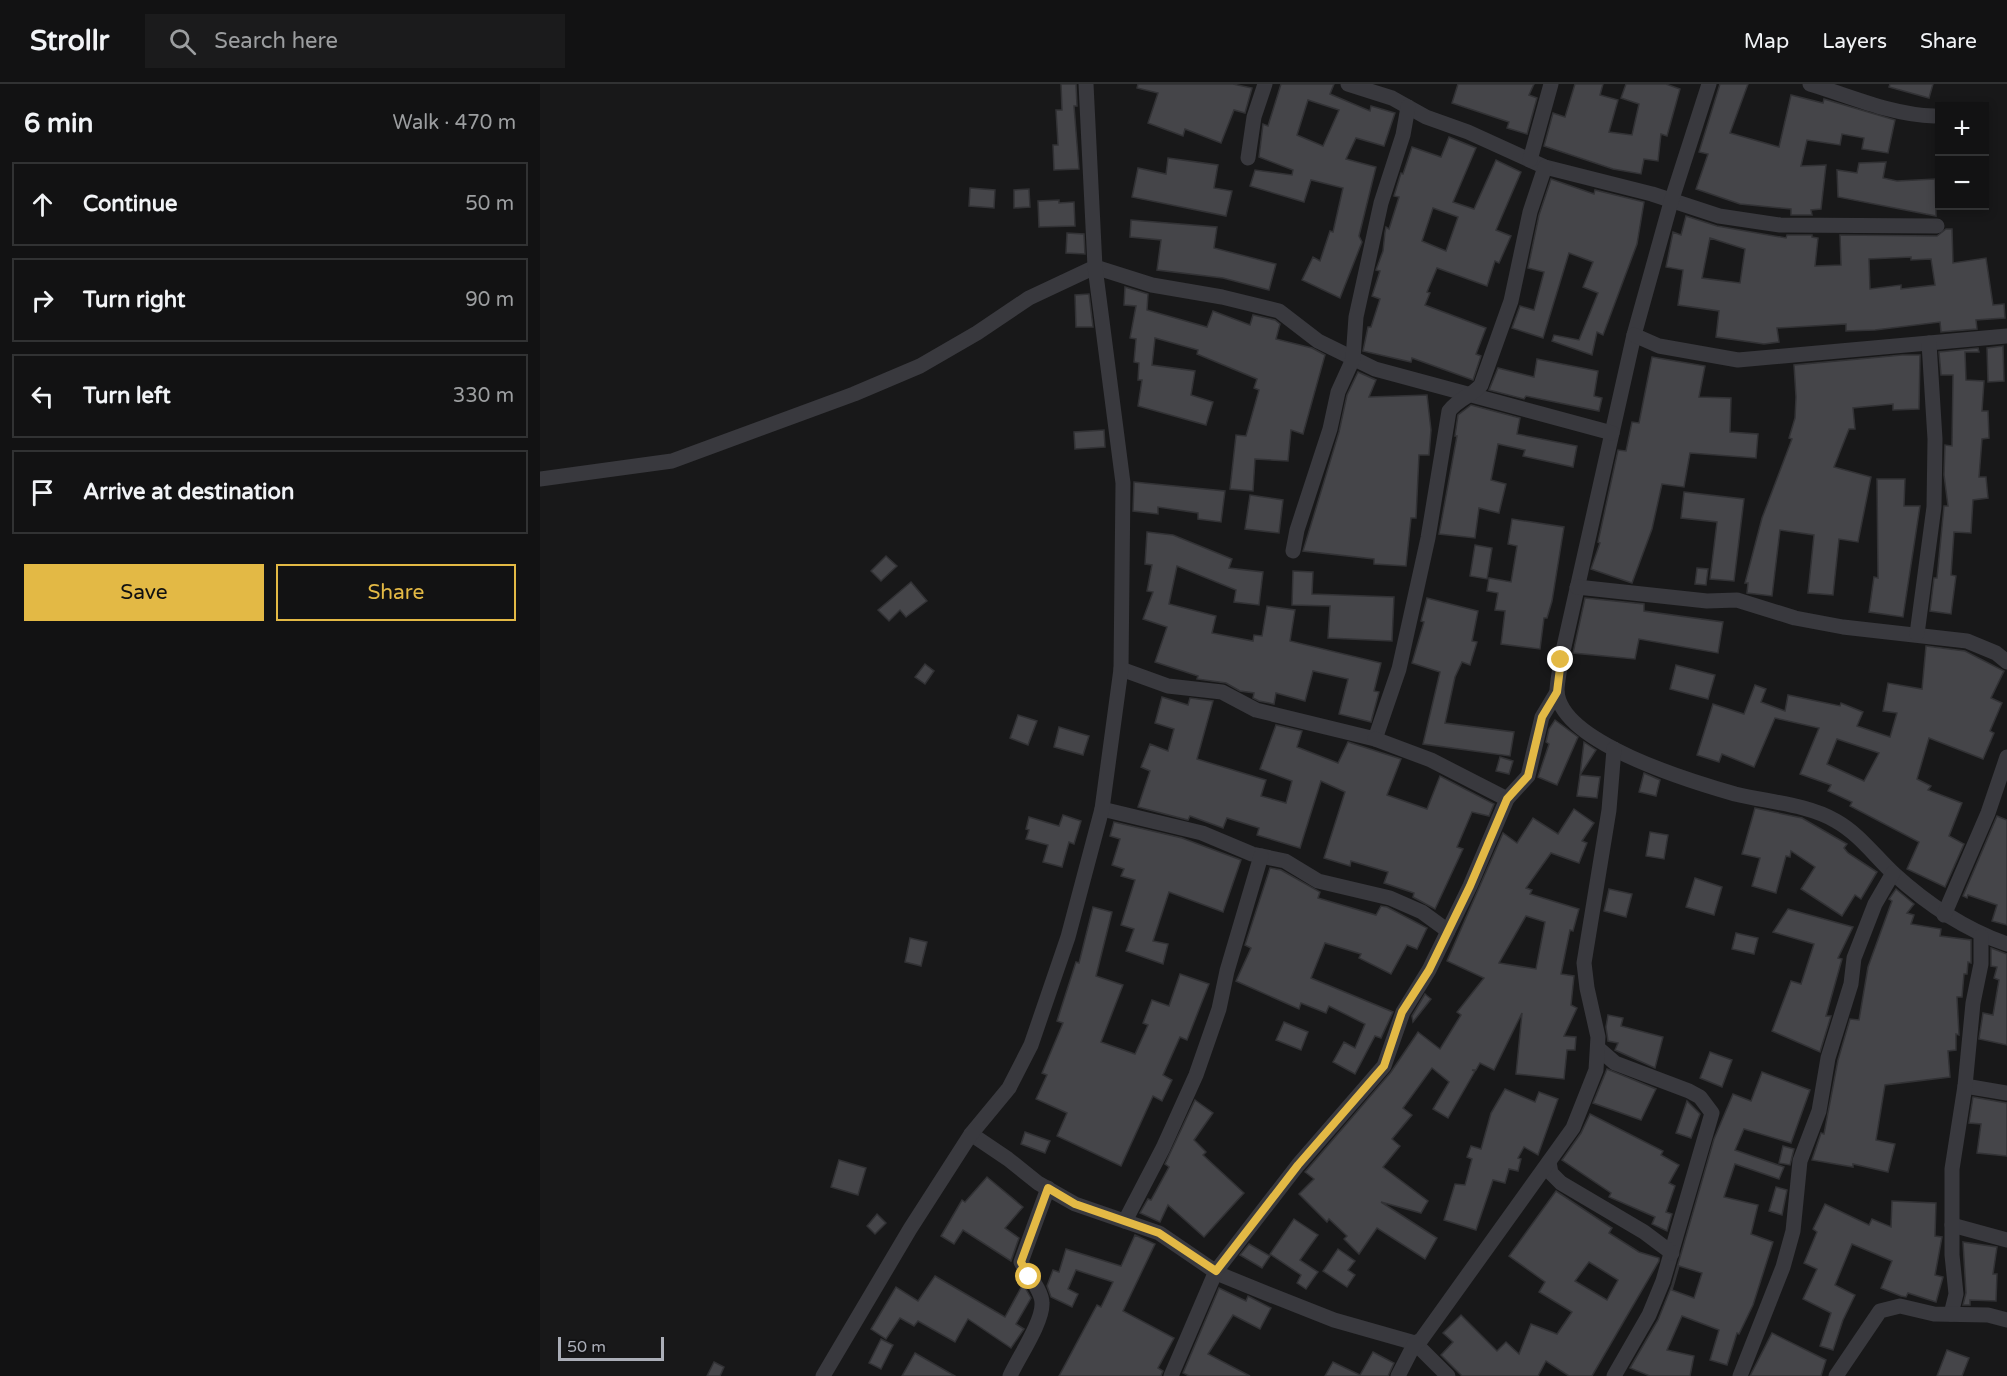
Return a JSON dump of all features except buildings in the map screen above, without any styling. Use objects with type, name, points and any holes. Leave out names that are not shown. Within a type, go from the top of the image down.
[{"type":"street","points":[[823,1376],[860,1310],[971,1134],[1009,1088],[1031,1045],[1068,937],[1102,809],[1121,669],[1123,483],[1095,267],[1086,84]]},
{"type":"street","points":[[1248,158],[1254,117],[1263,84]]},
{"type":"street","points":[[1348,84],[1392,98],[1545,167],[1652,194],[1719,216],[1780,225],[1937,226]]},
{"type":"street","points":[[1530,160],[1551,84]]},
{"type":"street","points":[[1171,1376],[1216,1271],[1298,1165],[1384,1066],[1402,1012],[1429,970],[1507,799],[1528,776],[1542,717],[1557,692],[1577,587],[1634,335],[1671,202],[1709,84]]},
{"type":"street","points":[[1810,84],[1891,110],[1918,116],[1934,116]]},
{"type":"street","points":[[1293,551],[1297,530],[1330,429],[1338,393],[1353,359],[1356,317],[1381,203],[1403,135],[1408,107]]},
{"type":"street","points":[[1375,739],[1399,669],[1428,538],[1449,411],[1481,385],[1510,301],[1530,212],[1545,167]]},
{"type":"street","points":[[540,479],[672,461],[832,402],[920,366],[1029,298],[1095,267],[1152,285],[1222,297],[1279,311],[1318,341],[1375,369],[1422,380],[1465,396],[1612,433]]},
{"type":"street","points":[[1634,335],[1659,346],[1738,360],[2007,336]]},
{"type":"street","points":[[1917,634],[1934,507],[1935,439],[1929,343]]},
{"type":"street","points":[[1577,587],[1707,601],[1737,600],[1795,618],[1843,627],[1967,641],[1983,646],[2007,662]]},
{"type":"street","points":[[1121,669],[1168,686],[1222,692],[1256,710],[1375,739],[1431,760],[1507,799]]},
{"type":"street","points":[[1557,692],[1564,711],[1576,726],[1614,749],[1670,773],[1713,787],[1834,819],[1852,831],[1893,873],[1944,915],[1981,936],[2007,944]]},
{"type":"street","points":[[1398,1376],[1415,1343],[1421,1340],[1549,1162],[1573,1128],[1584,1105],[1596,1070],[1599,1049],[1584,963],[1609,810],[1614,749]]},
{"type":"street","points":[[1944,915],[1997,792],[2007,757]]},
{"type":"street","points":[[1102,809],[1202,833],[1261,856],[1294,865],[1318,881],[1390,898],[1422,912],[1448,931]]},
{"type":"street","points":[[1125,1221],[1163,1148],[1196,1075],[1219,1008],[1227,971],[1261,856]]},
{"type":"street","points":[[1740,1376],[1783,1267],[1793,1231],[1800,1161],[1822,1100],[1828,1058],[1851,984],[1854,958],[1875,904],[1893,873]]},
{"type":"street","points":[[1951,1314],[1956,1294],[1952,1169],[1965,1086],[1973,1003],[1981,964],[1981,936]]},
{"type":"street","points":[[1599,1049],[1615,1063],[1689,1091],[1710,1108],[1712,1113],[1672,1253],[1649,1316],[1614,1376]]},
{"type":"street","points":[[1965,1086],[2007,1093]]},
{"type":"street","points":[[971,1134],[1048,1188],[1075,1204],[1159,1233],[1216,1271],[1334,1320],[1415,1343],[1448,1376]]},
{"type":"street","points":[[1549,1162],[1551,1173],[1561,1183],[1644,1232],[1672,1253]]},
{"type":"street","points":[[1010,1376],[1036,1325],[1043,1304],[1039,1292],[1021,1262],[1048,1188]]},
{"type":"street","points":[[1952,1225],[2007,1240]]},
{"type":"street","points":[[1836,1376],[1880,1311],[1900,1306],[1951,1314],[1988,1315],[2007,1320]]},
{"type":"route","points":[[1029,1277],[1021,1262],[1023,1250],[1034,1229],[1041,1200],[1048,1188],[1075,1204],[1159,1233],[1193,1258],[1216,1271],[1298,1165],[1384,1066],[1402,1012],[1429,970],[1470,886],[1507,799],[1528,776],[1534,759],[1535,741],[1542,717],[1557,692],[1561,660]]}]
